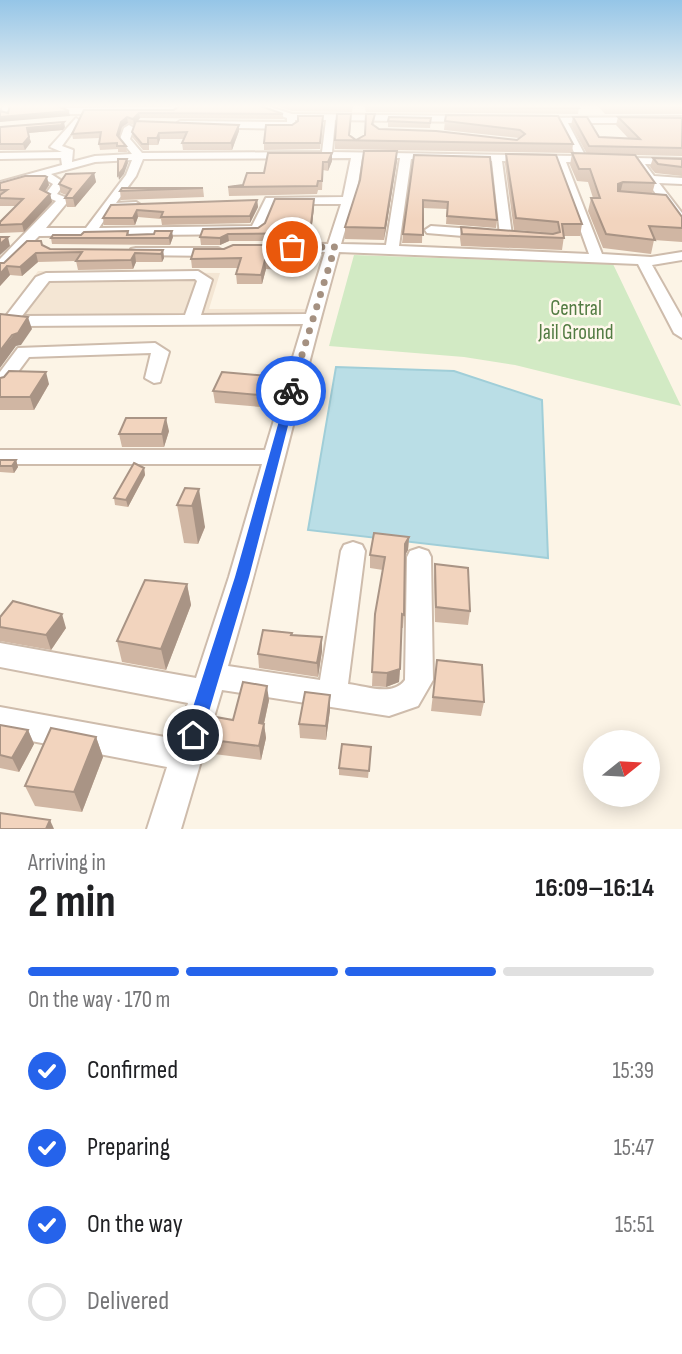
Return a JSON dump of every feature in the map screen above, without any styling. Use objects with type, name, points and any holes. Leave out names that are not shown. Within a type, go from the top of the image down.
[{"type":"street","points":[[59,144],[55,147],[68,150],[66,160]]},
{"type":"street","points":[[129,144],[139,156]]},
{"type":"street","points":[[0,156],[66,160],[105,158],[139,156],[211,144]]},
{"type":"street","points":[[312,144],[327,154],[682,162]]},
{"type":"street","points":[[327,154],[328,144]]},
{"type":"street","points":[[516,144],[524,159]]},
{"type":"street","points":[[574,144],[583,160]]},
{"type":"street","points":[[164,829],[242,577],[312,318],[335,247],[357,155]]},
{"type":"street","points":[[392,249],[406,155]]},
{"type":"street","points":[[91,230],[131,176],[139,156]]},
{"type":"street","points":[[431,230],[511,236],[497,158]]},
{"type":"street","points":[[0,185],[41,173],[66,160]]},
{"type":"street","points":[[560,160],[597,258]]},
{"type":"street","points":[[638,162],[654,179],[682,221]]},
{"type":"street","points":[[0,267],[64,199],[50,195],[59,183],[41,173]]},
{"type":"street","points":[[654,179],[682,181]]},
{"type":"street","points":[[9,239],[91,230],[257,230],[264,200],[347,201]]},
{"type":"street","points":[[653,201],[669,202]]},
{"type":"street","points":[[107,207],[145,206]]},
{"type":"street","points":[[47,219],[99,219]]},
{"type":"street","points":[[270,247],[392,249],[643,261],[682,256]]},
{"type":"street","points":[[118,251],[225,252],[229,248]]},
{"type":"street","points":[[643,261],[682,333]]},
{"type":"street","points":[[192,319],[205,280],[198,275],[47,277],[41,279],[14,316],[15,319],[23,321],[312,318]]},
{"type":"street","points":[[0,384],[24,352],[155,348],[160,352],[154,378]]},
{"type":"street","points":[[0,457],[274,457]]},
{"type":"street","points":[[332,695],[353,551]]},
{"type":"street","points":[[0,655],[209,685],[332,695],[389,703],[404,701],[413,695],[419,680],[419,557]]},
{"type":"street","points":[[0,721],[187,756]]},
{"type":"shaded area","points":[[38,271],[220,273],[209,309],[305,309],[303,325],[0,323]]},
{"type":"green space","name":"Central Jail Ground","points":[[354,255],[613,264],[681,406],[515,365],[464,357],[329,346]]},
{"type":"water","points":[[336,367],[454,371],[542,400],[548,558],[308,530]]},
{"type":"building","points":[[588,144],[682,144],[682,148],[589,146]]},
{"type":"building","points":[[364,151],[397,151],[385,228],[345,227],[360,180]]},
{"type":"building","points":[[268,153],[332,153],[328,162],[323,162],[322,181],[318,181],[317,186],[228,187],[243,185],[247,173],[264,173]]},
{"type":"building","points":[[572,153],[635,155],[655,183],[623,182],[618,184],[618,191],[666,195],[682,217],[682,228],[649,226],[655,240],[606,234],[591,198],[600,198],[590,169],[579,169]]},
{"type":"building","points":[[506,154],[556,155],[582,224],[562,224],[564,238],[462,234],[461,227],[553,234],[560,232],[558,222],[516,218]]},
{"type":"building","points":[[414,155],[490,157],[497,220],[447,216],[448,202],[423,200],[423,235],[403,234]]},
{"type":"building","points":[[653,158],[682,159],[682,167],[658,164]]},
{"type":"building","points":[[118,159],[127,159],[118,175]]},
{"type":"building","points":[[94,173],[73,198],[65,198],[71,189],[59,184],[66,174]]},
{"type":"building","points":[[25,176],[47,177],[40,189],[50,194],[22,224],[0,225],[23,199],[0,198],[7,190],[0,190],[0,183]]},
{"type":"building","points":[[122,188],[203,188],[120,191]]},
{"type":"building","points":[[275,199],[314,199],[310,233],[200,237],[203,229],[258,228],[265,223]]},
{"type":"building","points":[[257,200],[250,216],[161,217],[163,212],[137,210],[133,218],[103,218],[111,205]]},
{"type":"building","points":[[128,231],[127,235],[172,231],[169,238],[51,238],[53,235],[81,235],[84,232]]},
{"type":"building","points":[[27,241],[41,241],[42,245],[50,249],[163,250],[161,254],[135,253],[131,260],[76,261],[82,252],[36,253],[20,267],[7,266],[0,274],[0,263],[4,263]]},
{"type":"building","points":[[233,245],[308,245],[303,261],[265,260],[261,275],[236,274],[241,258],[191,259],[194,249],[224,249]]},
{"type":"building","points":[[0,314],[28,317],[18,333],[12,335],[0,351]]},
{"type":"building","points":[[9,371],[46,372],[30,397],[0,397],[0,378]]},
{"type":"building","points":[[222,372],[267,376],[260,395],[213,391]]},
{"type":"building","points":[[126,418],[166,418],[162,434],[119,434]]},
{"type":"building","points":[[0,460],[16,460],[12,466],[0,466]]},
{"type":"building","points":[[134,463],[144,468],[126,500],[114,498]]},
{"type":"building","points":[[185,488],[199,489],[192,506],[177,505]]},
{"type":"building","points":[[374,533],[409,537],[405,544],[400,669],[387,673],[372,672],[375,614],[385,557],[370,555]]},
{"type":"building","points":[[435,564],[468,568],[470,611],[436,607]]},
{"type":"building","points":[[145,580],[187,584],[161,649],[117,641]]},
{"type":"building","points":[[13,601],[62,614],[46,635],[0,627],[0,617]]},
{"type":"building","points":[[263,630],[322,637],[317,663],[258,654]]},
{"type":"building","points":[[437,660],[482,665],[484,702],[433,697]]},
{"type":"building","points":[[243,682],[267,686],[259,723],[264,724],[259,746],[204,739],[210,716],[233,720]]},
{"type":"building","points":[[305,692],[330,695],[326,726],[299,724]]},
{"type":"building","points":[[0,725],[28,730],[12,758],[0,755]]},
{"type":"building","points":[[51,728],[96,737],[74,792],[25,786]]},
{"type":"building","points":[[342,744],[371,747],[369,771],[339,768]]},
{"type":"building","points":[[0,813],[50,820],[46,829],[0,829]]},
{"type":"way so far","points":[[291,391],[335,247],[292,247]]},
{"type":"route","points":[[193,735],[242,577],[291,391]]}]
